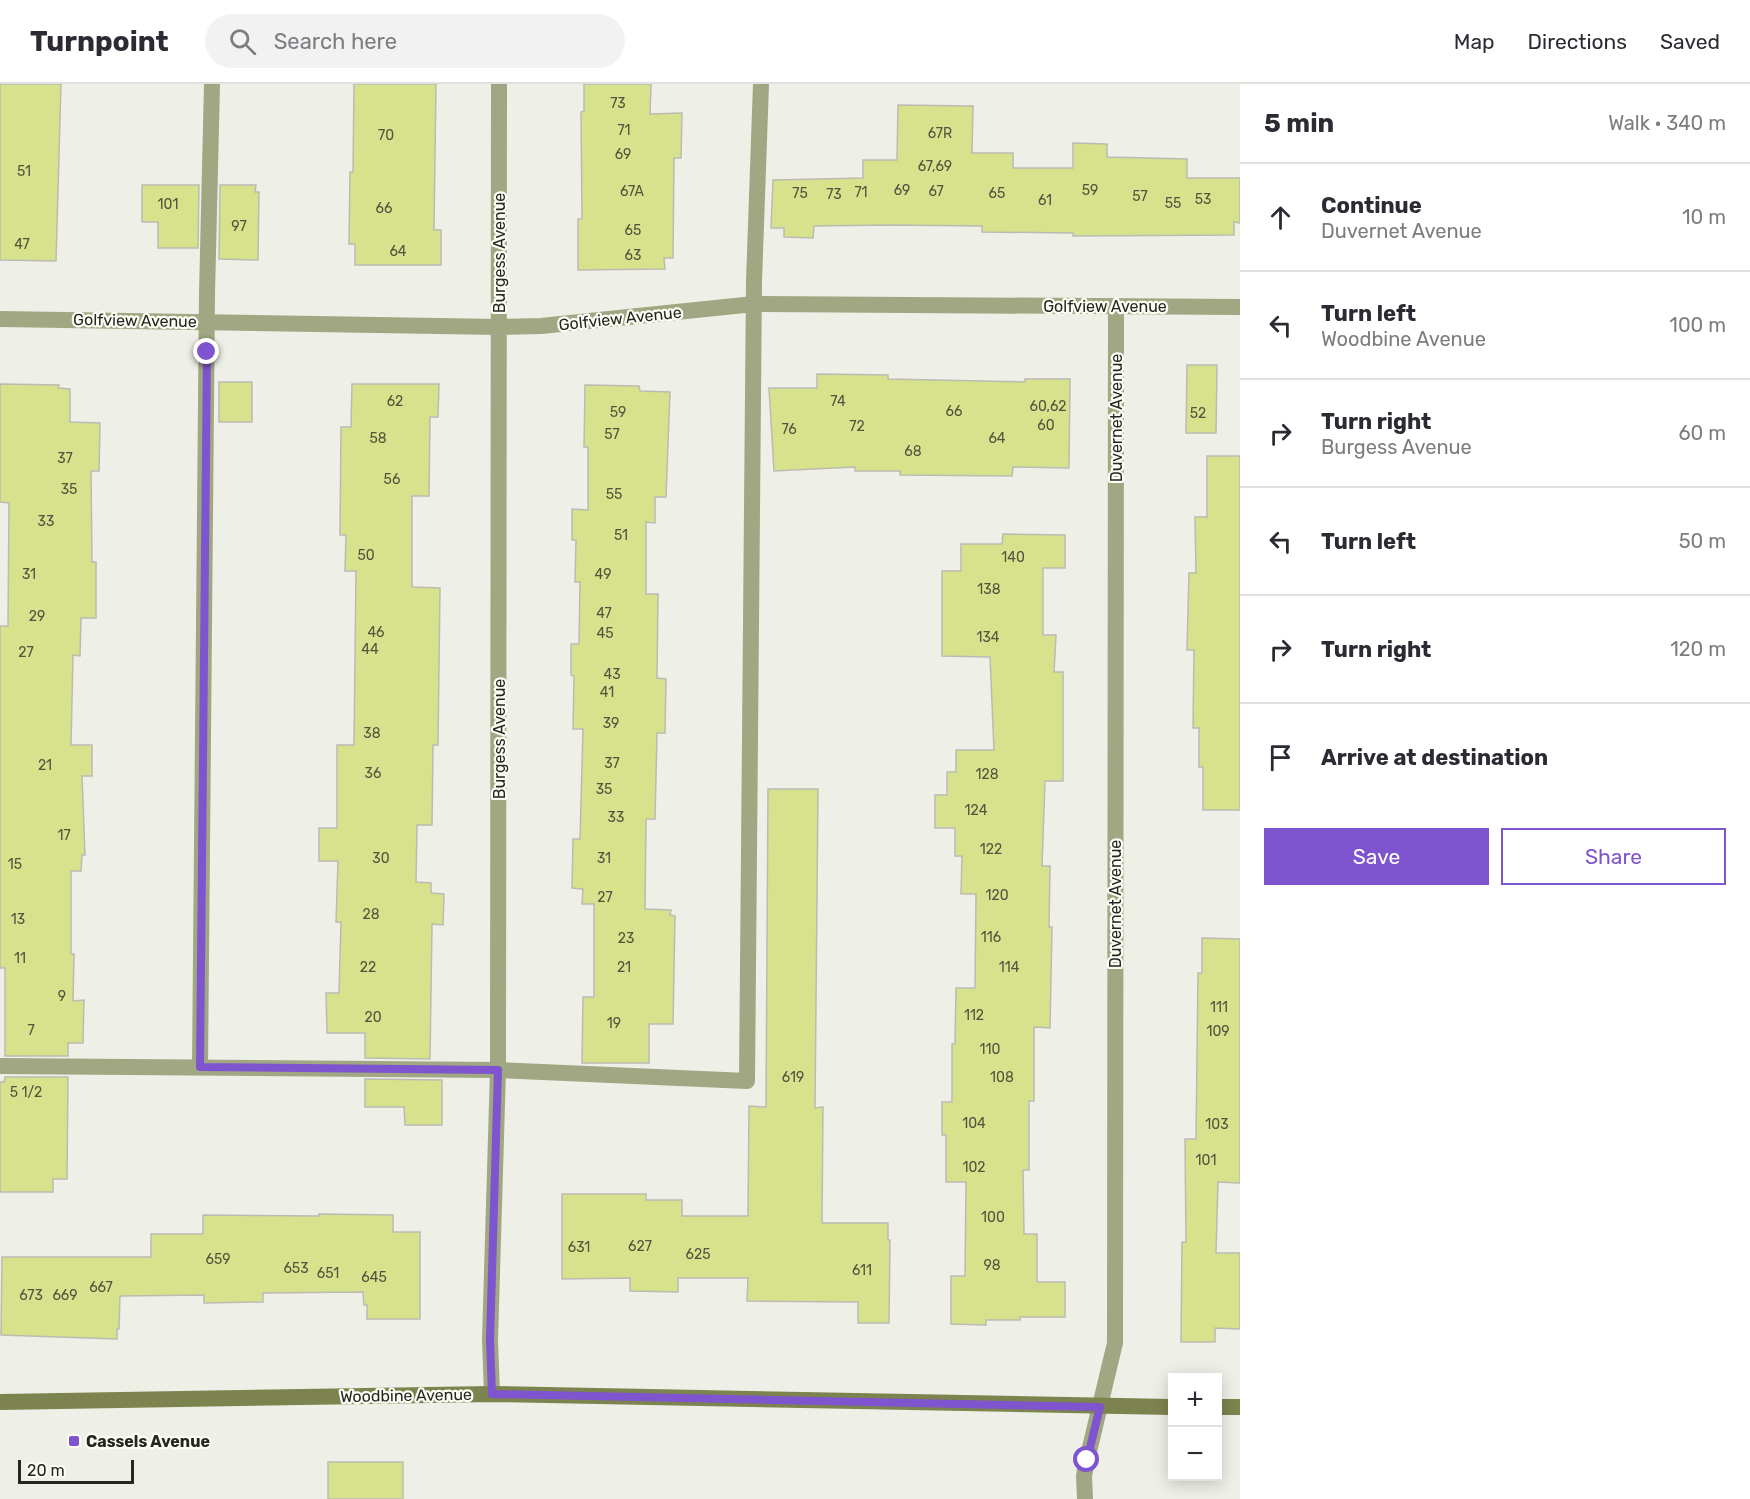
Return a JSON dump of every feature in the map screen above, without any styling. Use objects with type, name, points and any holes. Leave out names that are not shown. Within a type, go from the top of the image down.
[{"type":"main road","name":"Woodbine Avenue","points":[[0,1402],[492,1394],[1168,1407]]},
{"type":"main road","points":[[1222,1407],[1240,1407]]},
{"type":"street","points":[[200,1067],[207,321],[212,84]]},
{"type":"street","name":"Burgess Avenue","points":[[492,1394],[490,1340],[498,1070],[500,84]]},
{"type":"street","points":[[0,1066],[498,1070],[747,1081],[754,304],[761,84]]},
{"type":"street","name":"Golfview Avenue","points":[[0,319],[499,327],[541,326],[754,304],[1240,307]]},
{"type":"street","name":"Duvernet Avenue","points":[[1085,1499],[1084,1476],[1087,1460],[1115,1343],[1116,306]]},
{"type":"building","points":[[0,84],[61,84],[56,261],[0,260]]},
{"type":"building","points":[[354,84],[436,84],[434,230],[441,230],[441,265],[355,265],[355,244],[349,244]]},
{"type":"building","points":[[584,84],[651,84],[650,114],[682,113],[681,158],[674,158],[673,258],[664,258],[665,269],[578,270],[578,219],[582,219],[581,112],[584,111]]},
{"type":"building","points":[[898,105],[973,106],[972,153],[1013,153],[1013,168],[1073,168],[1073,143],[1107,144],[1107,157],[1187,159],[1187,178],[1240,178],[1240,223],[1234,222],[1234,235],[1073,236],[1073,233],[982,232],[982,226],[889,225],[814,226],[813,238],[784,237],[784,228],[771,228],[773,180],[863,178],[863,160],[897,160]]},
{"type":"building","points":[[142,185],[199,185],[198,248],[158,248],[158,222],[142,222]]},
{"type":"building","points":[[220,185],[256,185],[255,192],[259,192],[258,260],[219,259]]},
{"type":"building","points":[[1187,365],[1217,365],[1216,433],[1186,433]]},
{"type":"building","points":[[817,374],[888,375],[888,379],[1025,382],[1025,379],[1070,379],[1069,468],[1013,467],[1012,476],[900,475],[900,471],[855,471],[855,467],[774,471],[769,388],[817,388]]},
{"type":"building","points":[[219,382],[252,382],[252,422],[219,422]]},
{"type":"building","points":[[0,384],[59,385],[58,388],[70,389],[70,422],[100,423],[99,471],[91,471],[92,562],[96,562],[96,618],[81,618],[80,656],[73,655],[71,745],[92,745],[92,776],[82,776],[85,855],[82,855],[81,871],[71,871],[73,1001],[84,1000],[83,1043],[68,1043],[68,1056],[5,1056],[5,968],[0,968],[0,626],[8,626],[9,503],[0,502]]},
{"type":"building","points":[[352,384],[439,384],[438,417],[430,417],[429,496],[412,496],[412,587],[440,588],[438,745],[433,745],[432,825],[417,825],[416,882],[431,883],[431,893],[444,894],[443,925],[432,924],[430,1059],[365,1058],[365,1033],[327,1033],[326,993],[339,993],[341,922],[336,922],[338,861],[319,861],[319,828],[337,828],[337,745],[354,745],[356,571],[345,571],[346,535],[340,535],[341,427],[351,427]]},
{"type":"building","points":[[585,385],[639,386],[640,391],[670,392],[666,497],[655,497],[655,523],[646,522],[646,594],[658,594],[657,678],[666,679],[665,733],[657,733],[655,819],[646,819],[645,909],[671,910],[670,915],[675,916],[673,1024],[649,1024],[649,1063],[582,1063],[583,997],[594,997],[594,904],[582,904],[583,889],[572,888],[573,839],[580,839],[583,729],[573,729],[574,676],[571,675],[571,644],[579,644],[580,582],[575,582],[576,540],[572,540],[572,509],[588,510],[588,447],[584,447]]},
{"type":"building","points":[[1207,456],[1240,456],[1240,810],[1203,810],[1203,767],[1199,767],[1199,728],[1193,728],[1194,650],[1187,650],[1189,573],[1196,573],[1195,517],[1207,517]]},
{"type":"building","points":[[1003,534],[1065,535],[1065,568],[1043,568],[1043,635],[1056,635],[1054,672],[1063,672],[1063,781],[1045,781],[1042,866],[1050,866],[1049,927],[1052,927],[1050,1028],[1034,1027],[1034,1101],[1029,1101],[1029,1170],[1023,1170],[1024,1234],[1037,1234],[1037,1282],[1065,1282],[1065,1317],[986,1320],[986,1325],[951,1324],[951,1276],[965,1276],[966,1182],[946,1182],[946,1135],[942,1135],[942,1102],[952,1102],[952,1044],[955,1044],[956,988],[975,988],[976,894],[961,894],[962,856],[955,856],[955,828],[935,828],[935,795],[947,795],[947,772],[956,772],[956,750],[994,750],[990,657],[942,656],[942,571],[961,571],[961,544],[1002,544]]},
{"type":"building","points":[[768,789],[818,789],[815,1108],[823,1107],[822,1223],[888,1223],[888,1240],[890,1240],[889,1323],[858,1323],[858,1302],[747,1301],[748,1278],[678,1278],[678,1292],[630,1291],[630,1278],[562,1279],[562,1194],[646,1194],[646,1200],[682,1200],[682,1216],[748,1216],[749,1106],[766,1107]]},
{"type":"building","points":[[1202,938],[1240,939],[1240,1183],[1218,1182],[1216,1253],[1240,1253],[1240,1329],[1215,1328],[1215,1342],[1181,1342],[1182,1242],[1186,1242],[1185,1139],[1196,1139],[1198,973],[1202,973]]},
{"type":"building","points":[[5,1077],[68,1077],[67,1179],[53,1179],[53,1192],[0,1192],[0,1082],[4,1082]]},
{"type":"building","points":[[365,1079],[442,1080],[442,1125],[405,1125],[404,1107],[365,1107]]},
{"type":"building","points":[[319,1214],[393,1215],[393,1232],[420,1232],[420,1319],[367,1319],[367,1305],[364,1305],[363,1292],[263,1293],[263,1302],[204,1303],[204,1295],[120,1296],[117,1339],[1,1335],[2,1257],[151,1257],[151,1234],[203,1234],[203,1215],[319,1216]]},
{"type":"building","points":[[328,1462],[403,1462],[403,1499],[328,1499]]},
{"type":"place","name":"Cassels Avenue","points":[[74,1441]]},
{"type":"route","points":[[207,352],[200,1067],[498,1070],[490,1340],[492,1394],[1100,1407],[1087,1460]]}]
